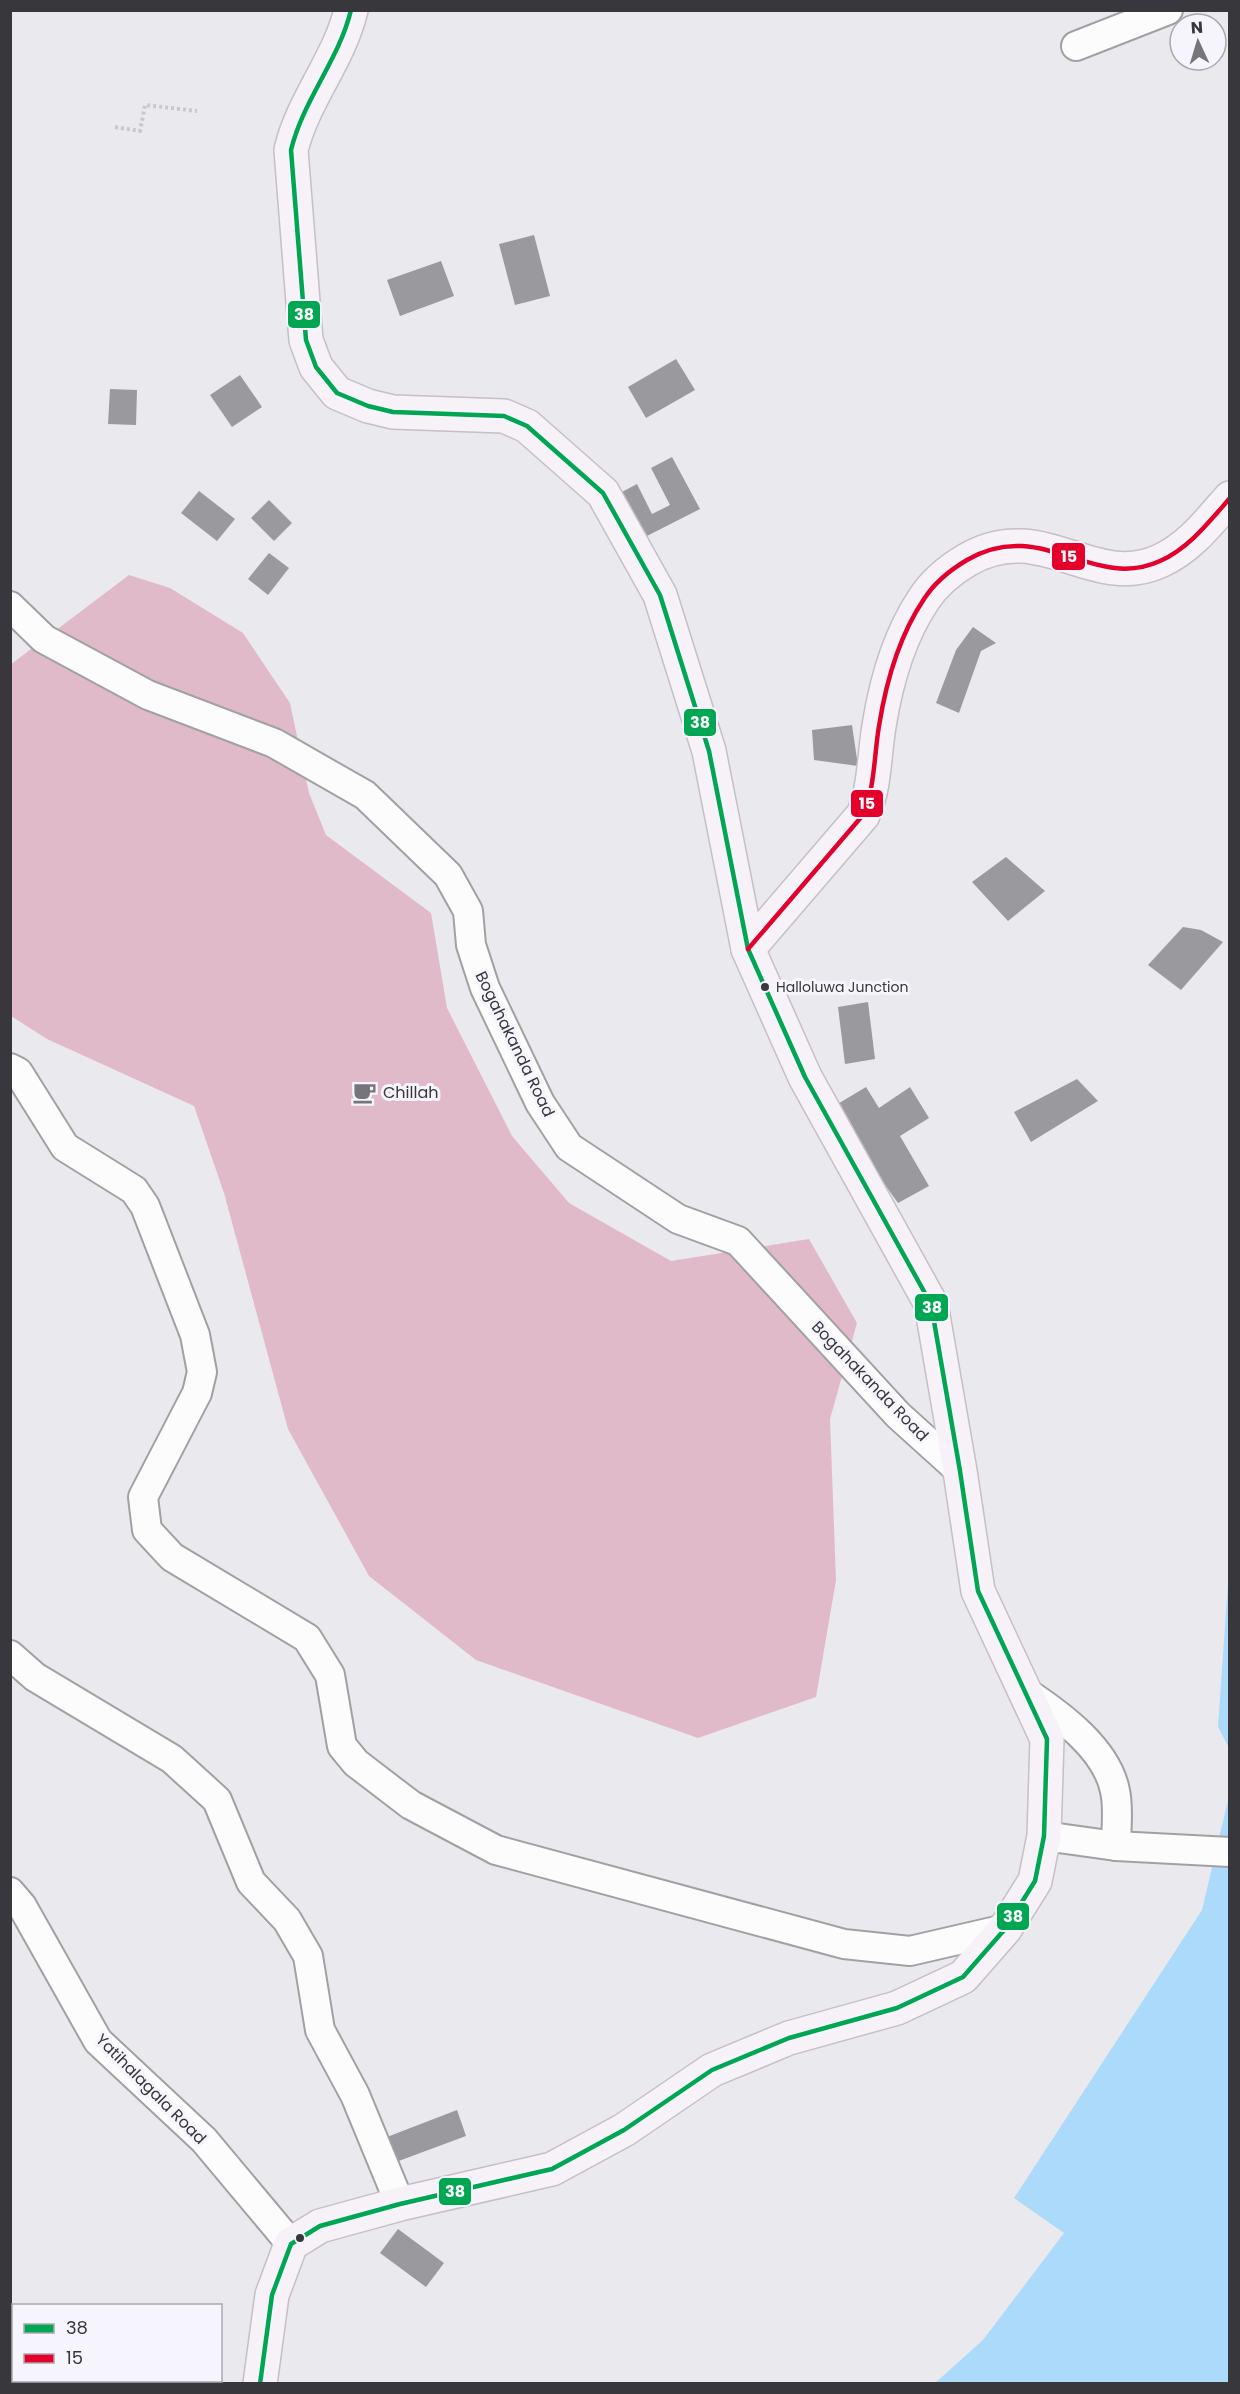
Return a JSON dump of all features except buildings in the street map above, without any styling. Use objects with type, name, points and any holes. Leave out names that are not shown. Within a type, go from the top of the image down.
[{"type":"main road","points":[[260,2384],[272,2295],[291,2244],[320,2226],[400,2204],[552,2169],[624,2130],[712,2070],[789,2038],[897,2008],[963,1977],[1005,1929],[1035,1881],[1044,1836],[1047,1739],[978,1591],[960,1471],[930,1305],[805,1077],[748,949],[709,751],[660,595],[603,493],[527,426],[504,416],[393,412],[368,406],[337,393],[316,367],[306,340],[291,150],[297,125],[346,30],[351,10]]},
{"type":"main road","points":[[748,949],[863,815],[872,795],[879,726],[892,668],[906,629],[925,597],[948,571],[981,552],[1010,544],[1042,548],[1112,569],[1140,567],[1159,562],[1184,547],[1230,498]]},
{"type":"street","points":[[1076,46],[1168,10]]},
{"type":"street","name":"Bogahakanda Road","points":[[10,606],[44,639],[138,689],[274,743],[365,795],[448,875],[468,911],[471,945],[485,988],[540,1104],[569,1147],[678,1219],[738,1241],[898,1414],[960,1471]]},
{"type":"street","points":[[10,1068],[18,1072],[65,1147],[134,1191],[145,1206],[195,1335],[202,1372],[197,1393],[143,1497],[147,1530],[172,1557],[306,1638],[330,1675],[342,1746],[356,1763],[411,1805],[496,1850],[844,1944],[910,1951],[1005,1929]]},
{"type":"street","points":[[10,1655],[35,1677],[172,1759],[217,1800],[251,1882],[287,1920],[308,1956],[320,2030],[355,2095],[400,2204]]},
{"type":"street","points":[[1027,1693],[1068,1722],[1099,1755],[1115,1790],[1126,1847]]},
{"type":"street","points":[[1044,1836],[1126,1847],[1230,1852]]},
{"type":"street","name":"Yatihalagala Road","points":[[10,1892],[22,1906],[98,2041],[204,2140],[291,2244]]},
{"type":"path","points":[[115,127],[140,131],[145,105],[197,111]]},
{"type":"shaded area","points":[[129,575],[170,588],[243,633],[290,703],[309,793],[326,835],[431,913],[447,1008],[512,1136],[569,1203],[671,1261],[809,1239],[857,1323],[830,1419],[836,1580],[816,1697],[698,1738],[476,1660],[369,1576],[288,1429],[224,1193],[194,1106],[47,1039],[11,1016],[10,665]]},
{"type":"water","points":[[1229,1569],[1230,1748],[1218,1727]]},
{"type":"water","points":[[1229,1796],[1229,2383],[934,2384],[983,2340],[1064,2233],[1014,2198],[1202,1910]]},
{"type":"transit line","name":"38","points":[[260,2384],[272,2295],[291,2244],[320,2226],[400,2204],[552,2169],[624,2130],[712,2070],[789,2038],[897,2008],[963,1977],[1005,1929],[1035,1881],[1044,1836],[1047,1739],[978,1591],[931,1304],[805,1077],[748,949],[709,751],[660,595],[603,493],[527,426],[504,416],[393,412],[368,406],[337,393],[316,367],[306,340],[291,150],[304,114],[338,46],[351,10]]},
{"type":"transit line","name":"15","points":[[748,949],[863,815],[872,782],[882,709],[895,660],[915,613],[938,582],[967,560],[994,549],[1019,546],[1043,549],[1112,568],[1136,568],[1160,561],[1180,549],[1198,534],[1230,498]]},
{"type":"place","name":"Halloluwa Junction","points":[[765,987]]},
{"type":"place","name":"Chillah","points":[[365,1092]]}]
